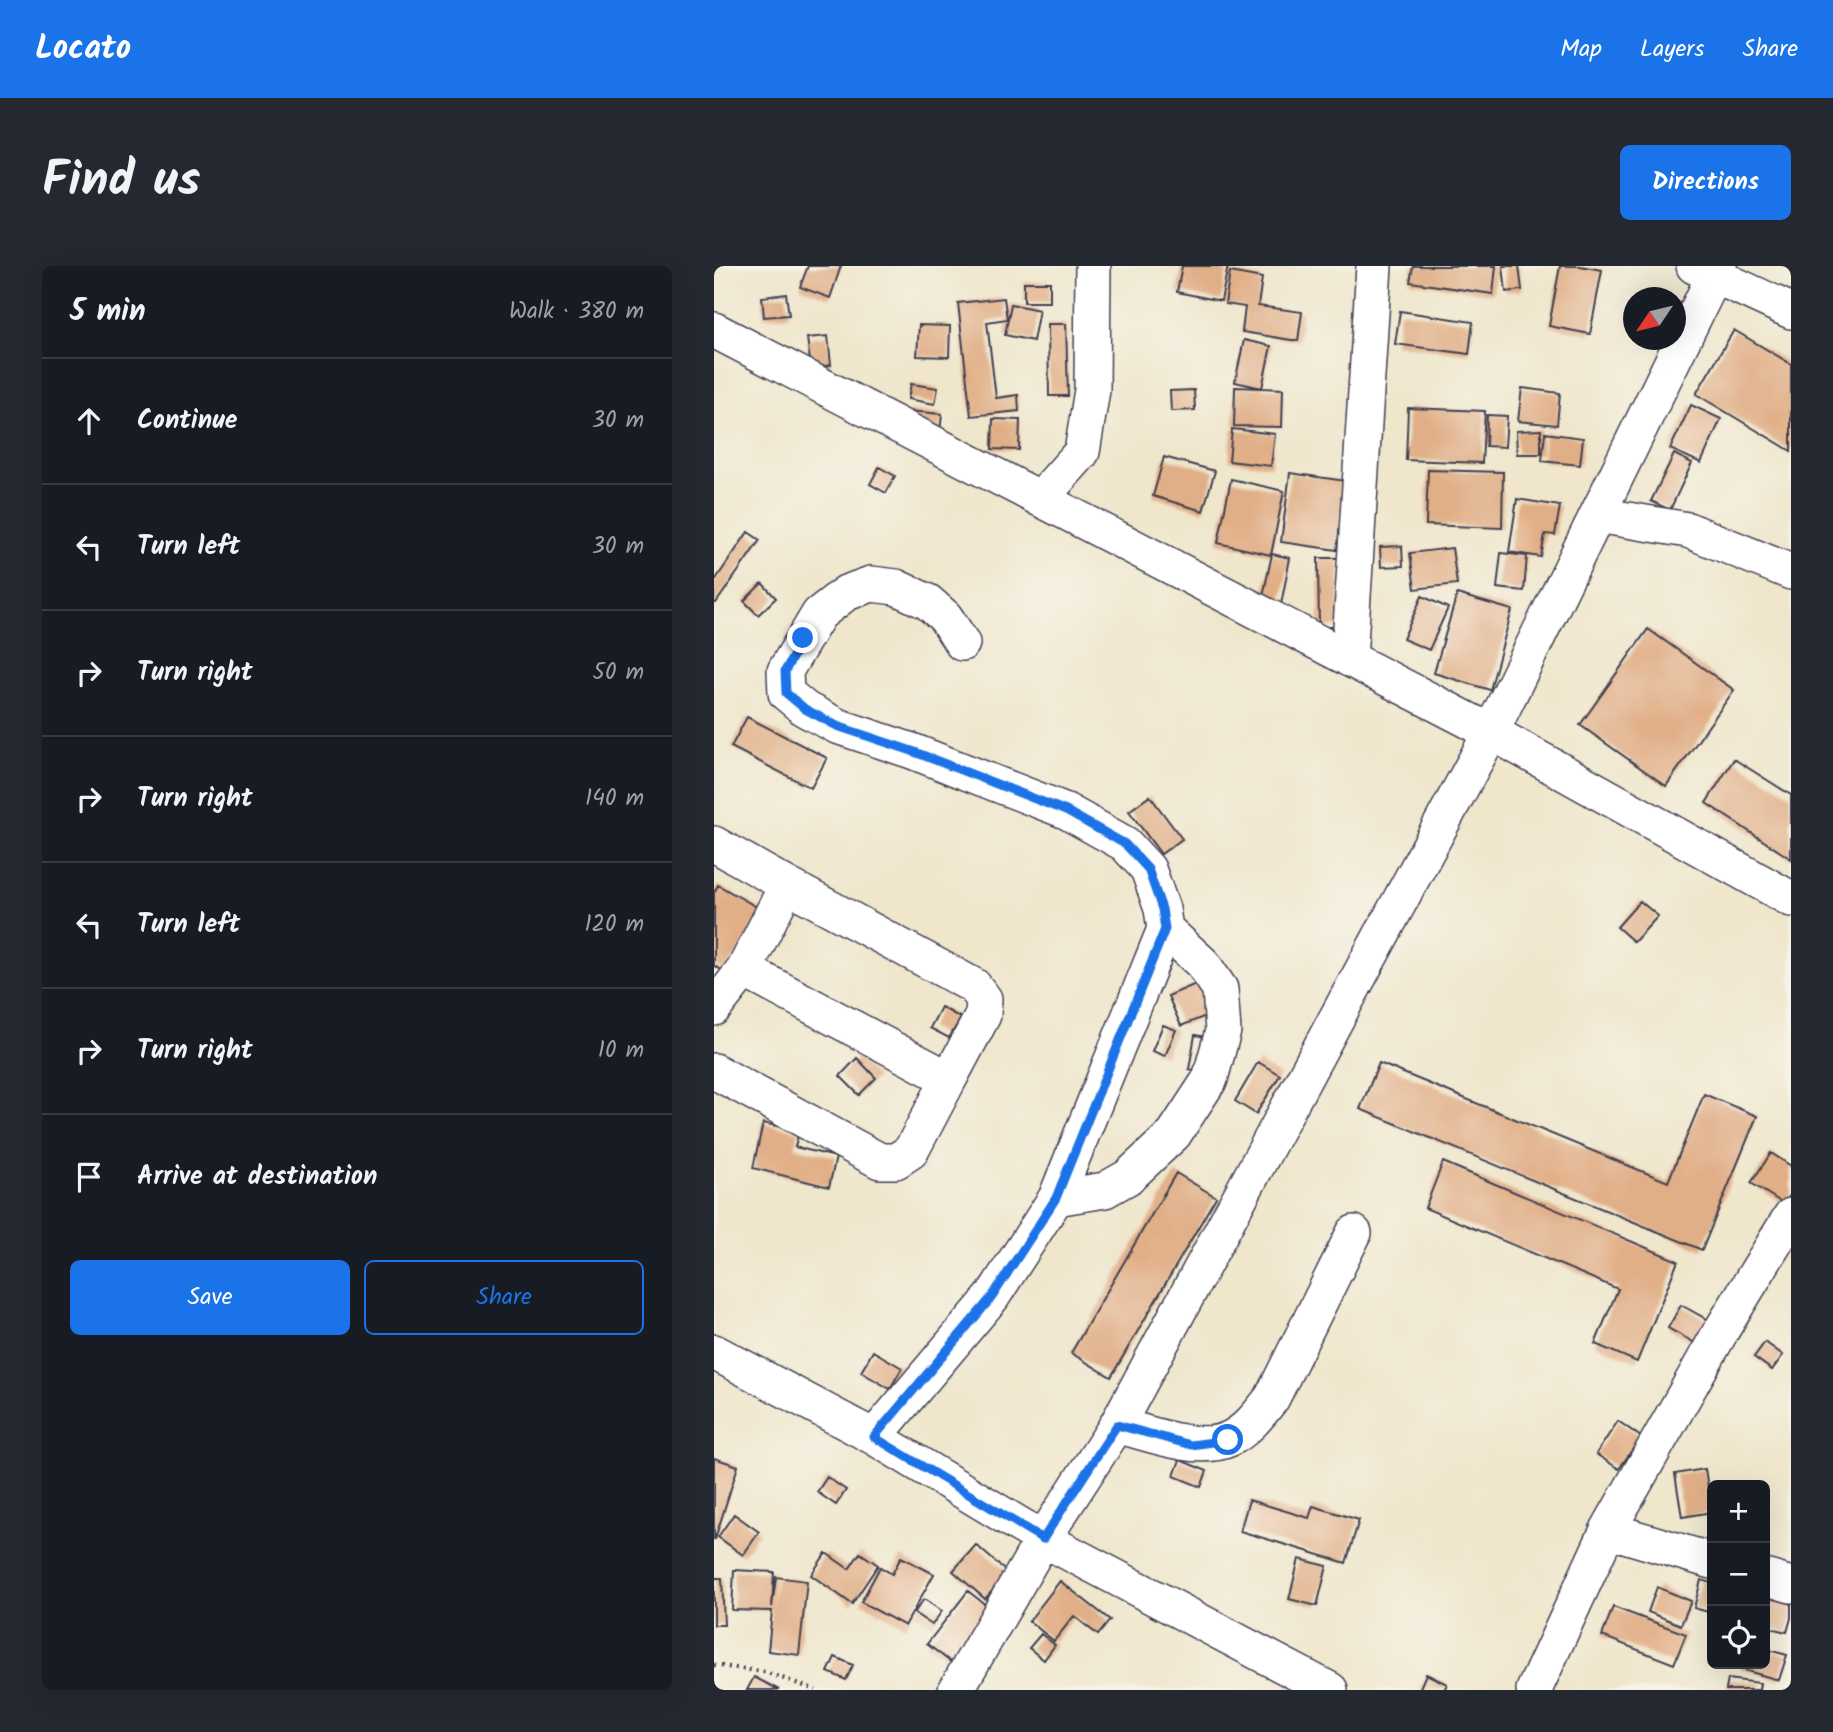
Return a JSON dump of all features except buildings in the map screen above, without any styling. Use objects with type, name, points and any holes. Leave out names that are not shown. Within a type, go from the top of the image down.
[{"type":"street","points":[[1040,499],[1082,452],[1092,390],[1093,266]]},
{"type":"street","points":[[1349,659],[1374,266]]},
{"type":"street","points":[[956,1690],[1043,1539],[1117,1425],[1491,732],[1597,515],[1709,269],[1791,311]]},
{"type":"street","points":[[714,330],[1491,732],[1791,899]]},
{"type":"street","points":[[1597,515],[1688,530],[1791,572]]},
{"type":"street","points":[[874,1437],[992,1297],[1056,1198],[1165,929],[1162,909],[1148,869],[1125,844],[1066,811],[912,751],[837,726],[805,709],[786,693],[785,671],[819,614],[846,593],[871,584],[896,587],[928,602],[945,617],[962,643]]},
{"type":"street","points":[[714,844],[974,986],[984,999],[983,1015],[911,1151],[896,1161],[880,1161],[714,1071]]},
{"type":"street","points":[[714,1008],[744,970],[787,885]]},
{"type":"street","points":[[1056,1198],[1105,1189],[1128,1177],[1174,1134],[1210,1079],[1223,1031],[1220,989],[1203,964],[1165,929]]},
{"type":"street","points":[[744,970],[949,1080]]},
{"type":"street","points":[[1534,1690],[1608,1530],[1721,1331],[1787,1230]]},
{"type":"street","points":[[1117,1425],[1191,1445],[1228,1440],[1254,1421],[1272,1398],[1354,1233]]},
{"type":"street","points":[[714,1352],[874,1437],[1043,1539],[1330,1690]]},
{"type":"street","points":[[1608,1530],[1707,1560]]},
{"type":"street","points":[[1770,1579],[1791,1585]]},
{"type":"path","points":[[714,1665],[765,1672],[816,1690]]},
{"type":"route","points":[[803,638],[785,671],[786,693],[805,709],[837,726],[912,751],[1066,811],[1125,844],[1148,869],[1162,909],[1165,929],[1056,1198],[992,1297],[874,1437],[1043,1539],[1117,1425],[1191,1445],[1228,1440]]}]
